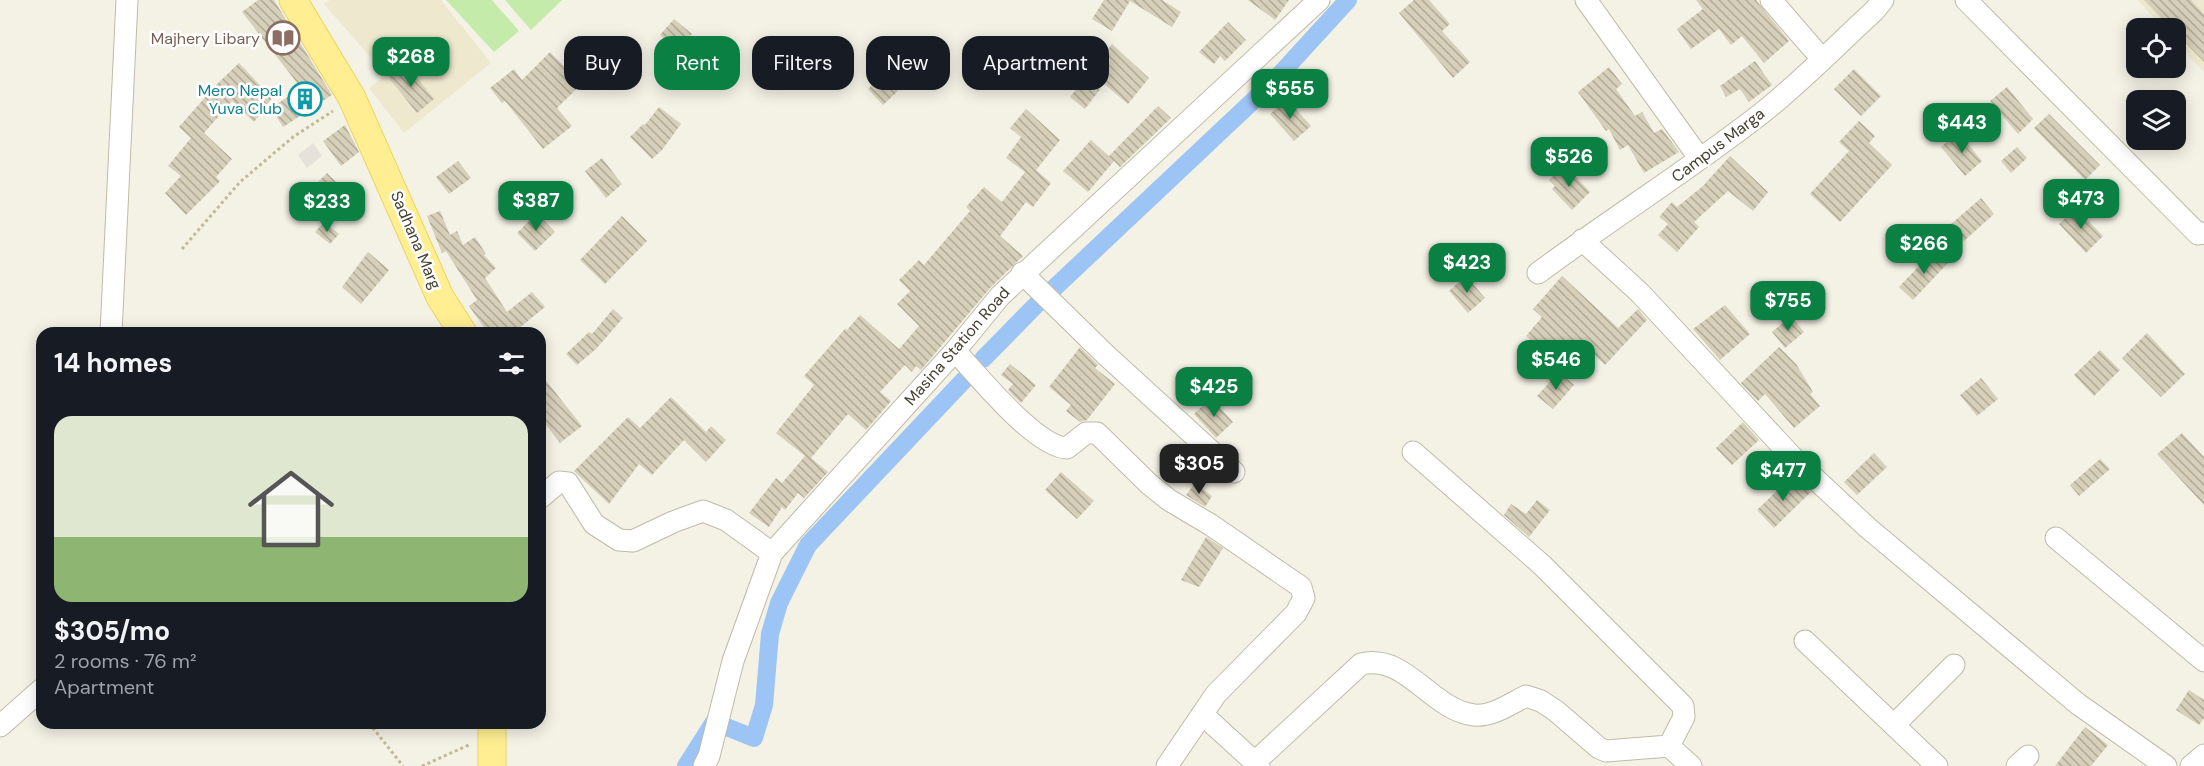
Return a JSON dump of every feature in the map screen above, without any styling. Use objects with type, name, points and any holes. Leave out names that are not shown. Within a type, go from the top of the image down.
[{"type":"main road","name":"Sadhana Marg","points":[[298,10],[352,98],[440,297],[459,327]]},
{"type":"main road","points":[[492,729],[492,766]]},
{"type":"street","points":[[111,327],[127,0]]},
{"type":"street","name":"Masina Station Road","points":[[704,766],[709,756],[733,661],[772,553],[955,351],[1022,273],[1319,0]]},
{"type":"street","points":[[1586,0],[1700,159]]},
{"type":"street","points":[[1771,0],[1822,59]]},
{"type":"street","name":"Campus Marga","points":[[1538,273],[1582,240],[1638,204],[1763,111],[1822,59],[1883,0]]},
{"type":"street","points":[[1966,0],[2198,234],[2204,233]]},
{"type":"street","points":[[1582,240],[1640,292],[1797,462],[1868,528],[2078,704],[2166,766]]},
{"type":"street","points":[[1022,273],[1106,356],[1234,472]]},
{"type":"street","points":[[955,351],[1035,433],[1063,448],[1067,448],[1086,433],[1096,433],[1169,500],[1211,525],[1301,587],[1304,598],[1296,613],[1216,694],[1167,766]]},
{"type":"street","points":[[1413,452],[1542,566],[1678,700],[1683,706],[1684,717],[1669,746]]},
{"type":"street","points":[[546,493],[559,482],[568,483],[594,524],[619,540],[633,541],[673,522],[703,512],[726,520],[772,553]]},
{"type":"street","points":[[2056,538],[2204,660]]},
{"type":"street","points":[[1805,641],[1936,766]]},
{"type":"street","points":[[1202,714],[1257,764],[1361,664],[1373,661],[1387,663],[1449,706],[1474,715],[1499,710],[1526,696],[1541,701],[1556,711],[1599,748],[1606,751],[1669,746],[1691,766]]},
{"type":"street","points":[[1894,725],[1954,665]]},
{"type":"street","points":[[0,726],[36,694]]},
{"type":"street","points":[[2191,766],[2204,755]]},
{"type":"path","points":[[182,249],[240,182],[292,137],[352,98]]},
{"type":"path","points":[[374,729],[403,766]]},
{"type":"path","points":[[422,766],[492,729]]},
{"type":"shaded area","points":[[330,0],[441,0],[491,63],[404,133],[369,88],[386,75],[324,4]]},
{"type":"shaded area","points":[[2137,0],[2204,0],[2204,72],[2186,53],[2186,18],[2154,18]]},
{"type":"shaded area","points":[[313,143],[322,156],[307,168],[298,155]]},
{"type":"green space","points":[[446,0],[492,0],[519,31],[494,52]]},
{"type":"green space","points":[[505,0],[562,0],[531,30]]},
{"type":"building","name":"Majhery Libary","points":[[258,0],[274,0],[332,95],[283,127],[271,108],[301,88],[242,12]]},
{"type":"building","points":[[1104,0],[1162,0],[1181,12],[1172,27],[1130,1],[1112,31],[1092,19]]},
{"type":"building","points":[[1248,0],[1289,0],[1275,20]]},
{"type":"building","points":[[1414,0],[1429,0],[1450,24],[1442,31],[1470,62],[1453,78],[1399,13]]},
{"type":"building","points":[[1696,0],[1756,0],[1789,41],[1764,63],[1742,36],[1731,45],[1719,29],[1691,49],[1677,29],[1703,9]]},
{"type":"building","points":[[2144,0],[2191,0],[2204,14],[2204,62],[2186,43],[2186,18],[2161,18]]},
{"type":"building","points":[[674,19],[692,34],[690,36],[660,35]]},
{"type":"building","points":[[1228,22],[1246,40],[1225,61],[1220,56],[1214,64],[1199,52]]},
{"type":"building","points":[[1112,44],[1149,78],[1128,104],[1109,88],[1109,48]]},
{"type":"building","points":[[550,52],[564,66],[564,90],[576,90],[557,108],[572,126],[543,149],[505,101],[502,103],[490,88],[514,69],[522,80]]},
{"type":"building","points":[[1755,61],[1772,85],[1749,102],[1740,89],[1726,97],[1720,86]]},
{"type":"building","points":[[239,63],[272,98],[254,122],[232,101],[204,133],[232,159],[216,177],[220,181],[186,215],[165,193],[181,176],[168,166],[191,138],[179,127]]},
{"type":"building","points":[[405,63],[434,99],[417,113],[388,77]]},
{"type":"building","points":[[1609,67],[1622,84],[1616,89],[1635,116],[1642,112],[1654,133],[1662,129],[1679,152],[1644,173],[1628,145],[1620,150],[1609,129],[1606,131],[1578,92]]},
{"type":"building","points":[[1854,69],[1881,96],[1861,116],[1834,89]]},
{"type":"building","points":[[2007,87],[2033,119],[2018,134],[1990,101]]},
{"type":"building","points":[[869,90],[897,90],[898,91],[883,105]]},
{"type":"building","points":[[1076,90],[1099,90],[1085,109],[1070,97]]},
{"type":"building","points":[[1287,99],[1311,126],[1294,141],[1270,114]]},
{"type":"building","points":[[1158,106],[1171,118],[1120,167],[1114,161],[1088,192],[1063,171],[1091,140],[1109,156]]},
{"type":"building","points":[[659,107],[681,124],[662,150],[652,159],[630,137],[643,124],[645,125]]},
{"type":"building","points":[[1026,109],[1060,140],[1036,170],[1051,183],[1033,207],[1026,202],[1000,236],[1023,256],[990,288],[921,370],[916,366],[912,372],[905,365],[880,392],[891,401],[866,430],[848,414],[811,458],[828,472],[804,498],[798,493],[785,510],[782,507],[769,527],[749,513],[776,478],[782,483],[805,456],[776,433],[814,385],[804,376],[860,315],[899,349],[919,326],[897,304],[910,291],[899,280],[919,260],[924,265],[970,211],[966,207],[984,187],[1002,202],[1025,172],[1006,158],[1021,137],[1010,128]]},
{"type":"building","points":[[2049,114],[2100,165],[2085,180],[2034,128]]},
{"type":"building","points":[[1859,121],[1875,136],[1869,143],[1892,165],[1840,222],[1810,194],[1849,151],[1839,142]]},
{"type":"building","points":[[345,125],[359,152],[341,166],[323,141]]},
{"type":"building","points":[[1958,132],[1982,161],[1965,176],[1941,147]]},
{"type":"building","points":[[2017,147],[2027,158],[2011,173],[2001,161]]},
{"type":"building","points":[[1730,156],[1768,192],[1753,211],[1728,191],[1694,222],[1699,227],[1677,252],[1658,235],[1668,224],[1659,217],[1672,202],[1677,207],[1703,186]]},
{"type":"building","points":[[602,158],[622,184],[606,198],[585,171]]},
{"type":"building","points":[[458,161],[471,178],[449,194],[436,177]]},
{"type":"building","points":[[1565,165],[1590,192],[1572,210],[1552,189],[1555,186],[1549,180]]},
{"type":"building","points":[[327,173],[337,183],[317,203],[307,193]]},
{"type":"building","points":[[1981,198],[1994,214],[1964,241],[1950,225]]},
{"type":"building","points":[[2076,208],[2103,236],[2086,253],[2059,224]]},
{"type":"building","points":[[440,211],[450,235],[457,231],[463,245],[475,237],[486,254],[484,255],[496,268],[485,278],[507,312],[532,292],[545,307],[520,327],[484,327],[469,306],[477,300],[446,251],[442,253],[427,216]]},
{"type":"building","points":[[537,213],[555,232],[535,251],[517,233]]},
{"type":"building","points":[[622,216],[647,241],[605,284],[580,260]]},
{"type":"building","points":[[324,222],[339,234],[330,244],[315,232]]},
{"type":"building","points":[[1934,250],[1948,263],[1913,300],[1899,287]]},
{"type":"building","points":[[368,252],[389,270],[361,304],[342,287]]},
{"type":"building","points":[[1466,276],[1485,298],[1468,313],[1449,291]]},
{"type":"building","points":[[1562,276],[1618,328],[1638,309],[1647,320],[1605,365],[1579,340],[1558,364],[1526,336],[1542,317],[1533,309]]},
{"type":"building","points":[[1725,305],[1750,334],[1720,360],[1693,329]]},
{"type":"building","points":[[613,309],[623,318],[596,349],[577,365],[566,354],[589,332],[592,334]]},
{"type":"building","points":[[1791,316],[1804,332],[1785,348],[1772,332]]},
{"type":"building","points":[[2147,333],[2185,374],[2161,397],[2122,358]]},
{"type":"building","points":[[1080,347],[1098,365],[1095,368],[1115,384],[1087,420],[1080,422],[1066,411],[1071,405],[1049,387]]},
{"type":"building","points":[[1779,347],[1796,364],[1813,392],[1810,394],[1820,406],[1794,428],[1765,394],[1758,401],[1741,383]]},
{"type":"building","points":[[2100,350],[2120,370],[2094,396],[2074,375]]},
{"type":"building","points":[[1010,364],[1036,385],[1021,403],[1008,390],[1013,384],[1001,375]]},
{"type":"building","points":[[1559,372],[1574,385],[1553,409],[1537,396]]},
{"type":"building","points":[[1981,378],[1998,399],[1977,416],[1960,395]]},
{"type":"building","points":[[546,381],[582,426],[560,443],[546,425]]},
{"type":"building","points":[[671,397],[706,432],[711,426],[726,440],[706,462],[684,440],[652,475],[639,464],[609,504],[574,471],[628,417],[640,428]]},
{"type":"building","points":[[1211,398],[1233,422],[1216,438],[1194,414]]},
{"type":"building","points":[[1743,422],[1759,440],[1732,465],[1716,448]]},
{"type":"building","points":[[2182,433],[2204,457],[2204,505],[2157,454]]},
{"type":"building","points":[[1874,453],[1887,467],[1857,495],[1844,482]]},
{"type":"building","points":[[2100,459],[2110,469],[2079,496],[2070,485]]},
{"type":"building","points":[[1061,472],[1094,501],[1077,519],[1045,490]]},
{"type":"building","points":[[1789,479],[1795,486],[1799,481],[1811,492],[1774,528],[1757,510]]},
{"type":"building","points":[[1195,483],[1212,496],[1205,507],[1186,495]]},
{"type":"building","points":[[1537,500],[1550,510],[1529,537],[1504,515],[1511,504],[1526,514]]},
{"type":"building","points":[[1206,537],[1223,548],[1199,587],[1181,580]]},
{"type":"building","points":[[2189,690],[2204,700],[2204,718],[2199,725],[2176,710]]},
{"type":"building","points":[[2085,727],[2108,745],[2091,766],[2055,766]]},
{"type":"waterway","points":[[1050,292],[1273,82],[1348,0]]},
{"type":"waterway","points":[[983,359],[1041,300]]},
{"type":"waterway","points":[[686,766],[714,722],[754,738],[764,705],[770,634],[779,603],[808,545],[964,380]]},
{"type":"place","name":"Majhery Libary","points":[[283,38]]},
{"type":"place","name":"Mero Nepal Yuva Club","points":[[305,99]]}]
